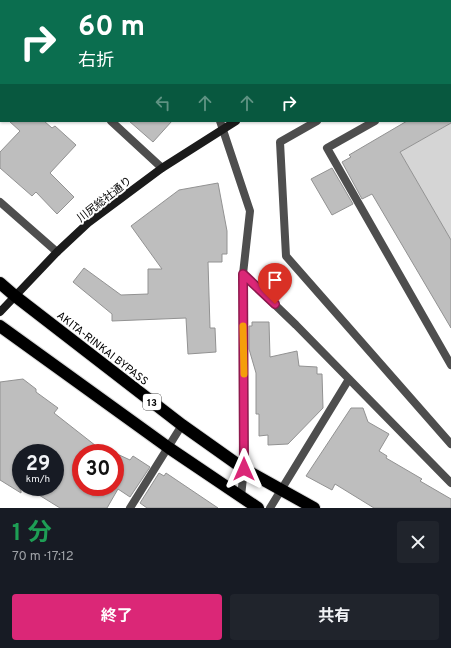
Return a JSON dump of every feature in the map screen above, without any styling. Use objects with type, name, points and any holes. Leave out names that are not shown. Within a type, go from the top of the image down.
[{"type":"highway","name":"AKITA-RINKAI BYPASS","points":[[0,282],[15,296],[182,425],[244,469],[314,508]]},
{"type":"highway","name":"13","points":[[0,326],[169,448],[258,508]]},
{"type":"street","points":[[112,122],[162,168]]},
{"type":"street","name":"川尻総社通り","points":[[0,312],[57,252],[88,223],[221,125],[232,122]]},
{"type":"street","points":[[315,122],[280,142],[286,256],[451,444]]},
{"type":"street","points":[[374,122],[327,148],[451,366]]},
{"type":"street","points":[[221,125],[250,211],[243,274],[244,469],[241,496]]},
{"type":"street","points":[[0,202],[57,252]]},
{"type":"street","points":[[243,274],[296,325],[451,483]]},
{"type":"street","points":[[270,508],[280,489],[349,379]]},
{"type":"street","points":[[130,508],[182,425]]},
{"type":"shaded area","points":[[451,123],[451,240],[400,152]]},
{"type":"building","points":[[10,122],[45,122],[52,128],[55,126],[76,145],[50,173],[74,197],[57,214],[36,192],[32,196],[0,168],[0,152],[20,131]]},
{"type":"building","points":[[130,122],[171,122],[153,142]]},
{"type":"building","points":[[405,122],[451,122],[400,152],[451,240],[451,328],[372,194],[362,199],[342,162],[351,157],[349,155]]},
{"type":"building","points":[[332,168],[353,204],[332,215],[311,179]]},
{"type":"building","points":[[218,183],[227,231],[227,254],[222,254],[222,262],[208,262],[210,328],[215,328],[216,352],[188,354],[186,318],[112,321],[112,314],[73,282],[84,268],[121,295],[148,294],[148,269],[162,269],[131,226],[179,190]]},
{"type":"building","points":[[252,322],[269,322],[270,357],[297,351],[299,366],[317,367],[317,374],[322,374],[323,408],[288,444],[268,445],[268,435],[259,436],[259,414],[256,414],[256,373],[249,349],[249,326],[252,326]]},
{"type":"building","points":[[23,379],[36,389],[36,392],[58,408],[54,413],[94,444],[72,444],[72,496],[114,496],[107,508],[60,508],[41,496],[64,496],[64,444],[12,444],[12,487],[0,480],[0,382]]},
{"type":"building","points":[[351,408],[363,408],[368,422],[389,434],[379,451],[387,456],[386,458],[422,479],[420,481],[451,499],[451,508],[374,508],[335,484],[332,490],[306,476]]},
{"type":"building","points":[[133,456],[150,467],[130,497],[124,493],[124,457],[130,460]]},
{"type":"building","points":[[159,473],[164,476],[166,473],[218,508],[147,508],[140,503]]},
{"type":"slow traffic","points":[[243,326],[244,374]]},
{"type":"route","points":[[244,469],[243,274],[275,304]]}]
